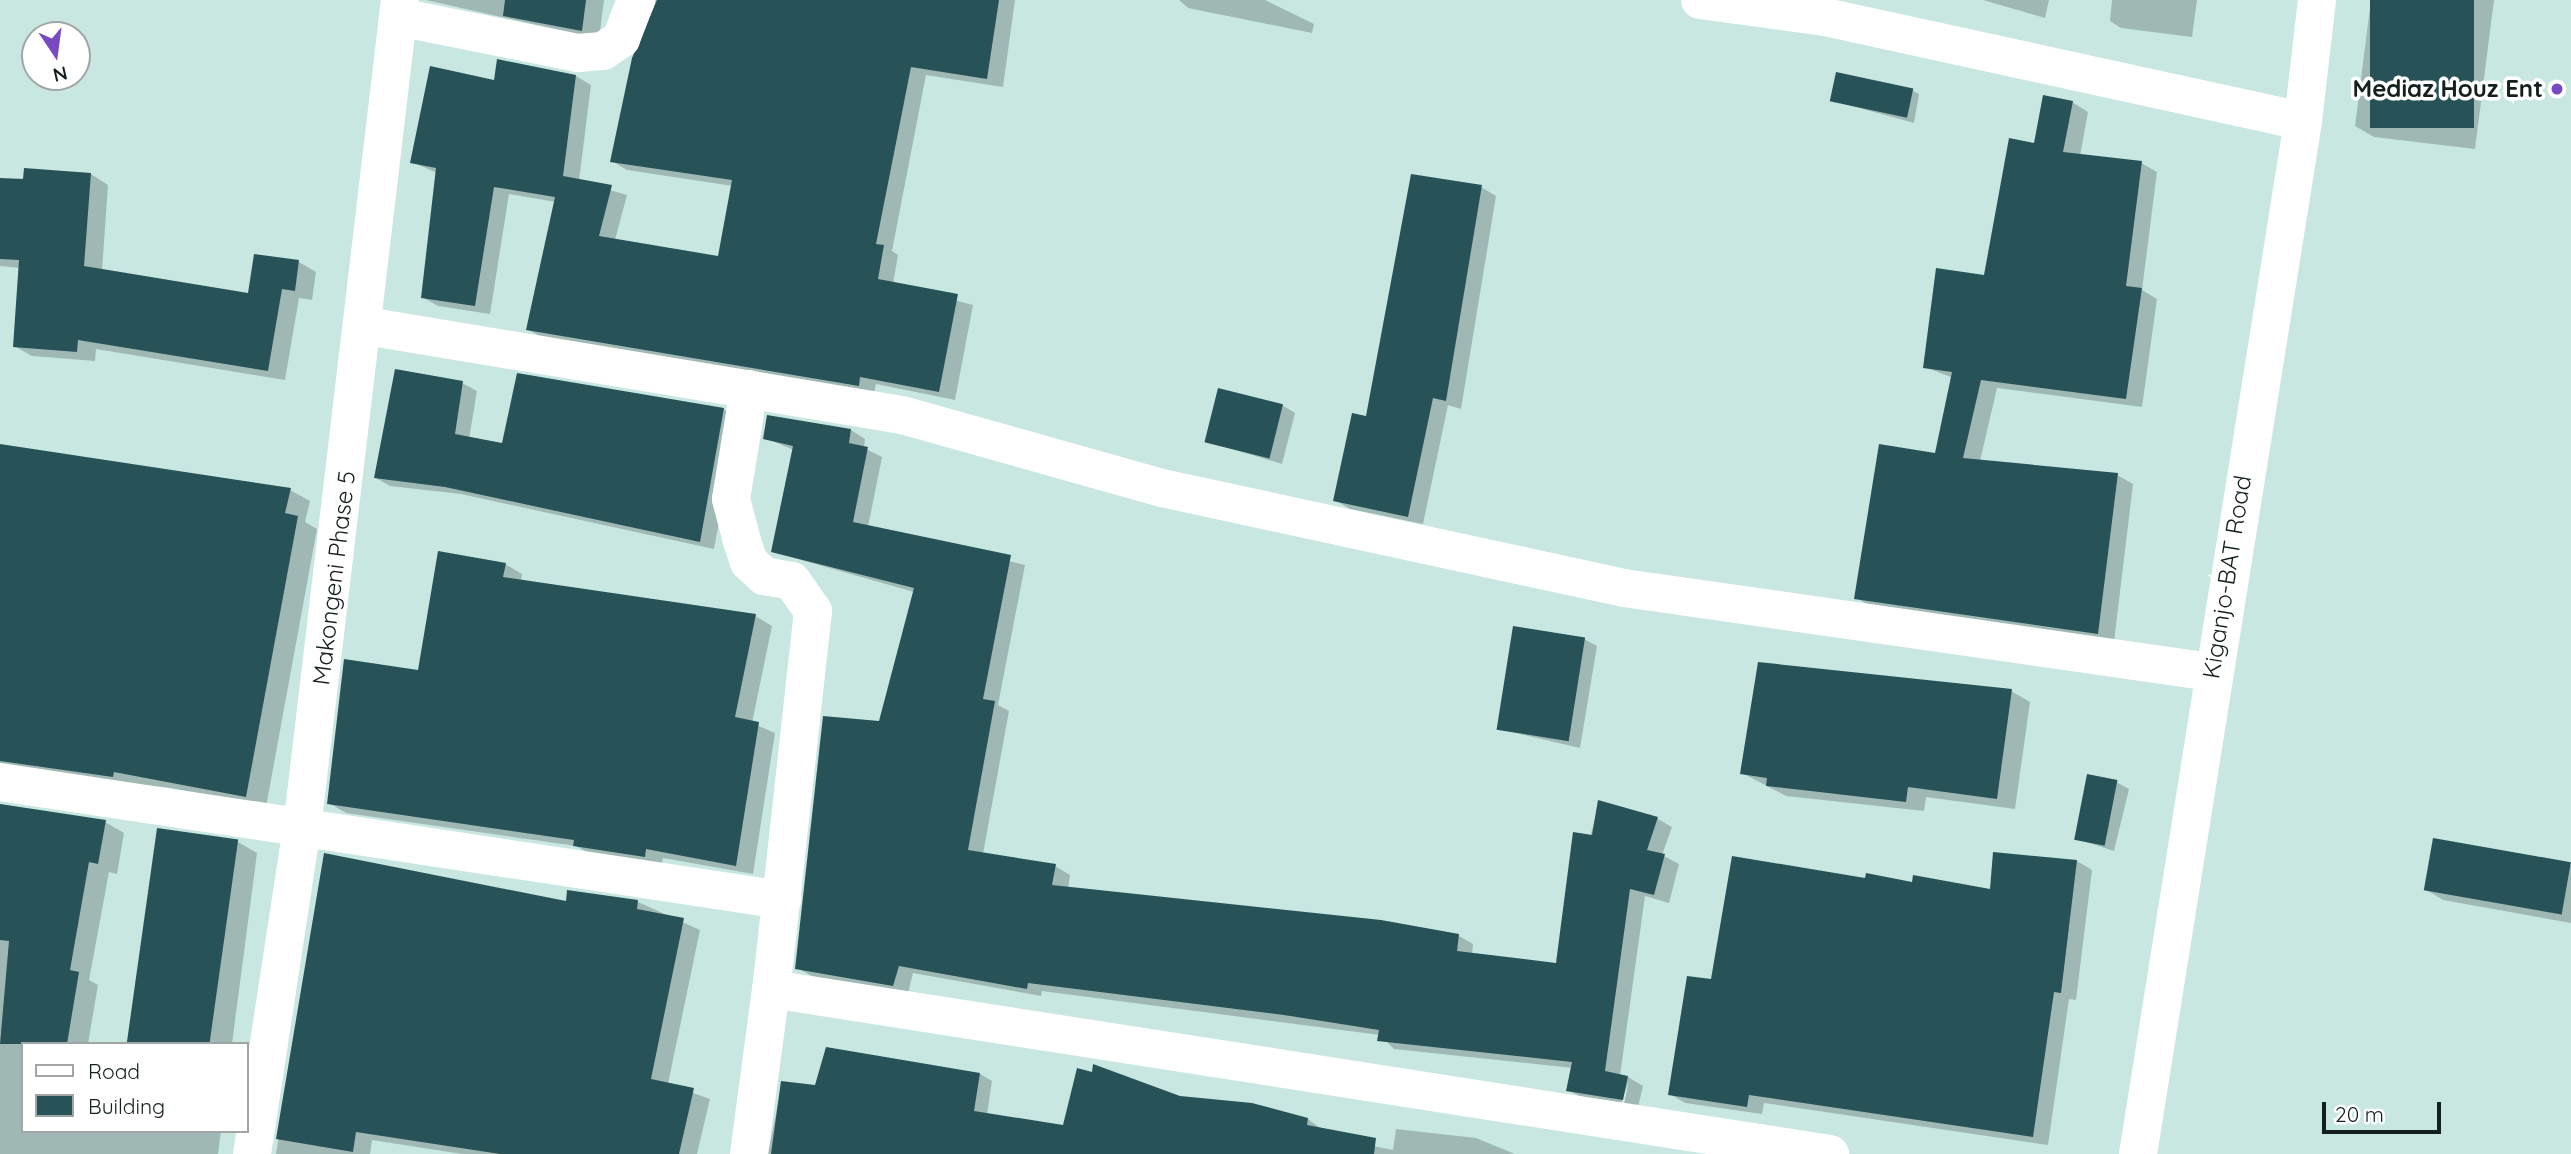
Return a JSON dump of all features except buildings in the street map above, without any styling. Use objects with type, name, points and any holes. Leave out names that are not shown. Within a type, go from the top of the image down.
[{"type":"street","points":[[400,8],[578,53],[603,51],[621,39],[636,0]]},
{"type":"street","points":[[1699,0],[1827,8],[2303,121]]},
{"type":"street","name":"Kiganjo-BAT Road","points":[[2138,1154],[2211,672],[2303,121],[2317,0]]},
{"type":"street","name":"Makongeni Phase 5","points":[[252,1154],[302,828],[366,326],[400,8]]},
{"type":"street","points":[[366,326],[902,415],[1163,488],[1636,590],[2211,672]]},
{"type":"street","points":[[749,389],[731,499],[742,541],[749,562],[764,576],[792,582],[813,611],[782,900],[749,1154]]},
{"type":"street","points":[[0,782],[782,900]]},
{"type":"street","points":[[771,989],[1829,1154]]},
{"type":"place","name":"Mediaz Houz Ent","points":[[2557,89]]}]
